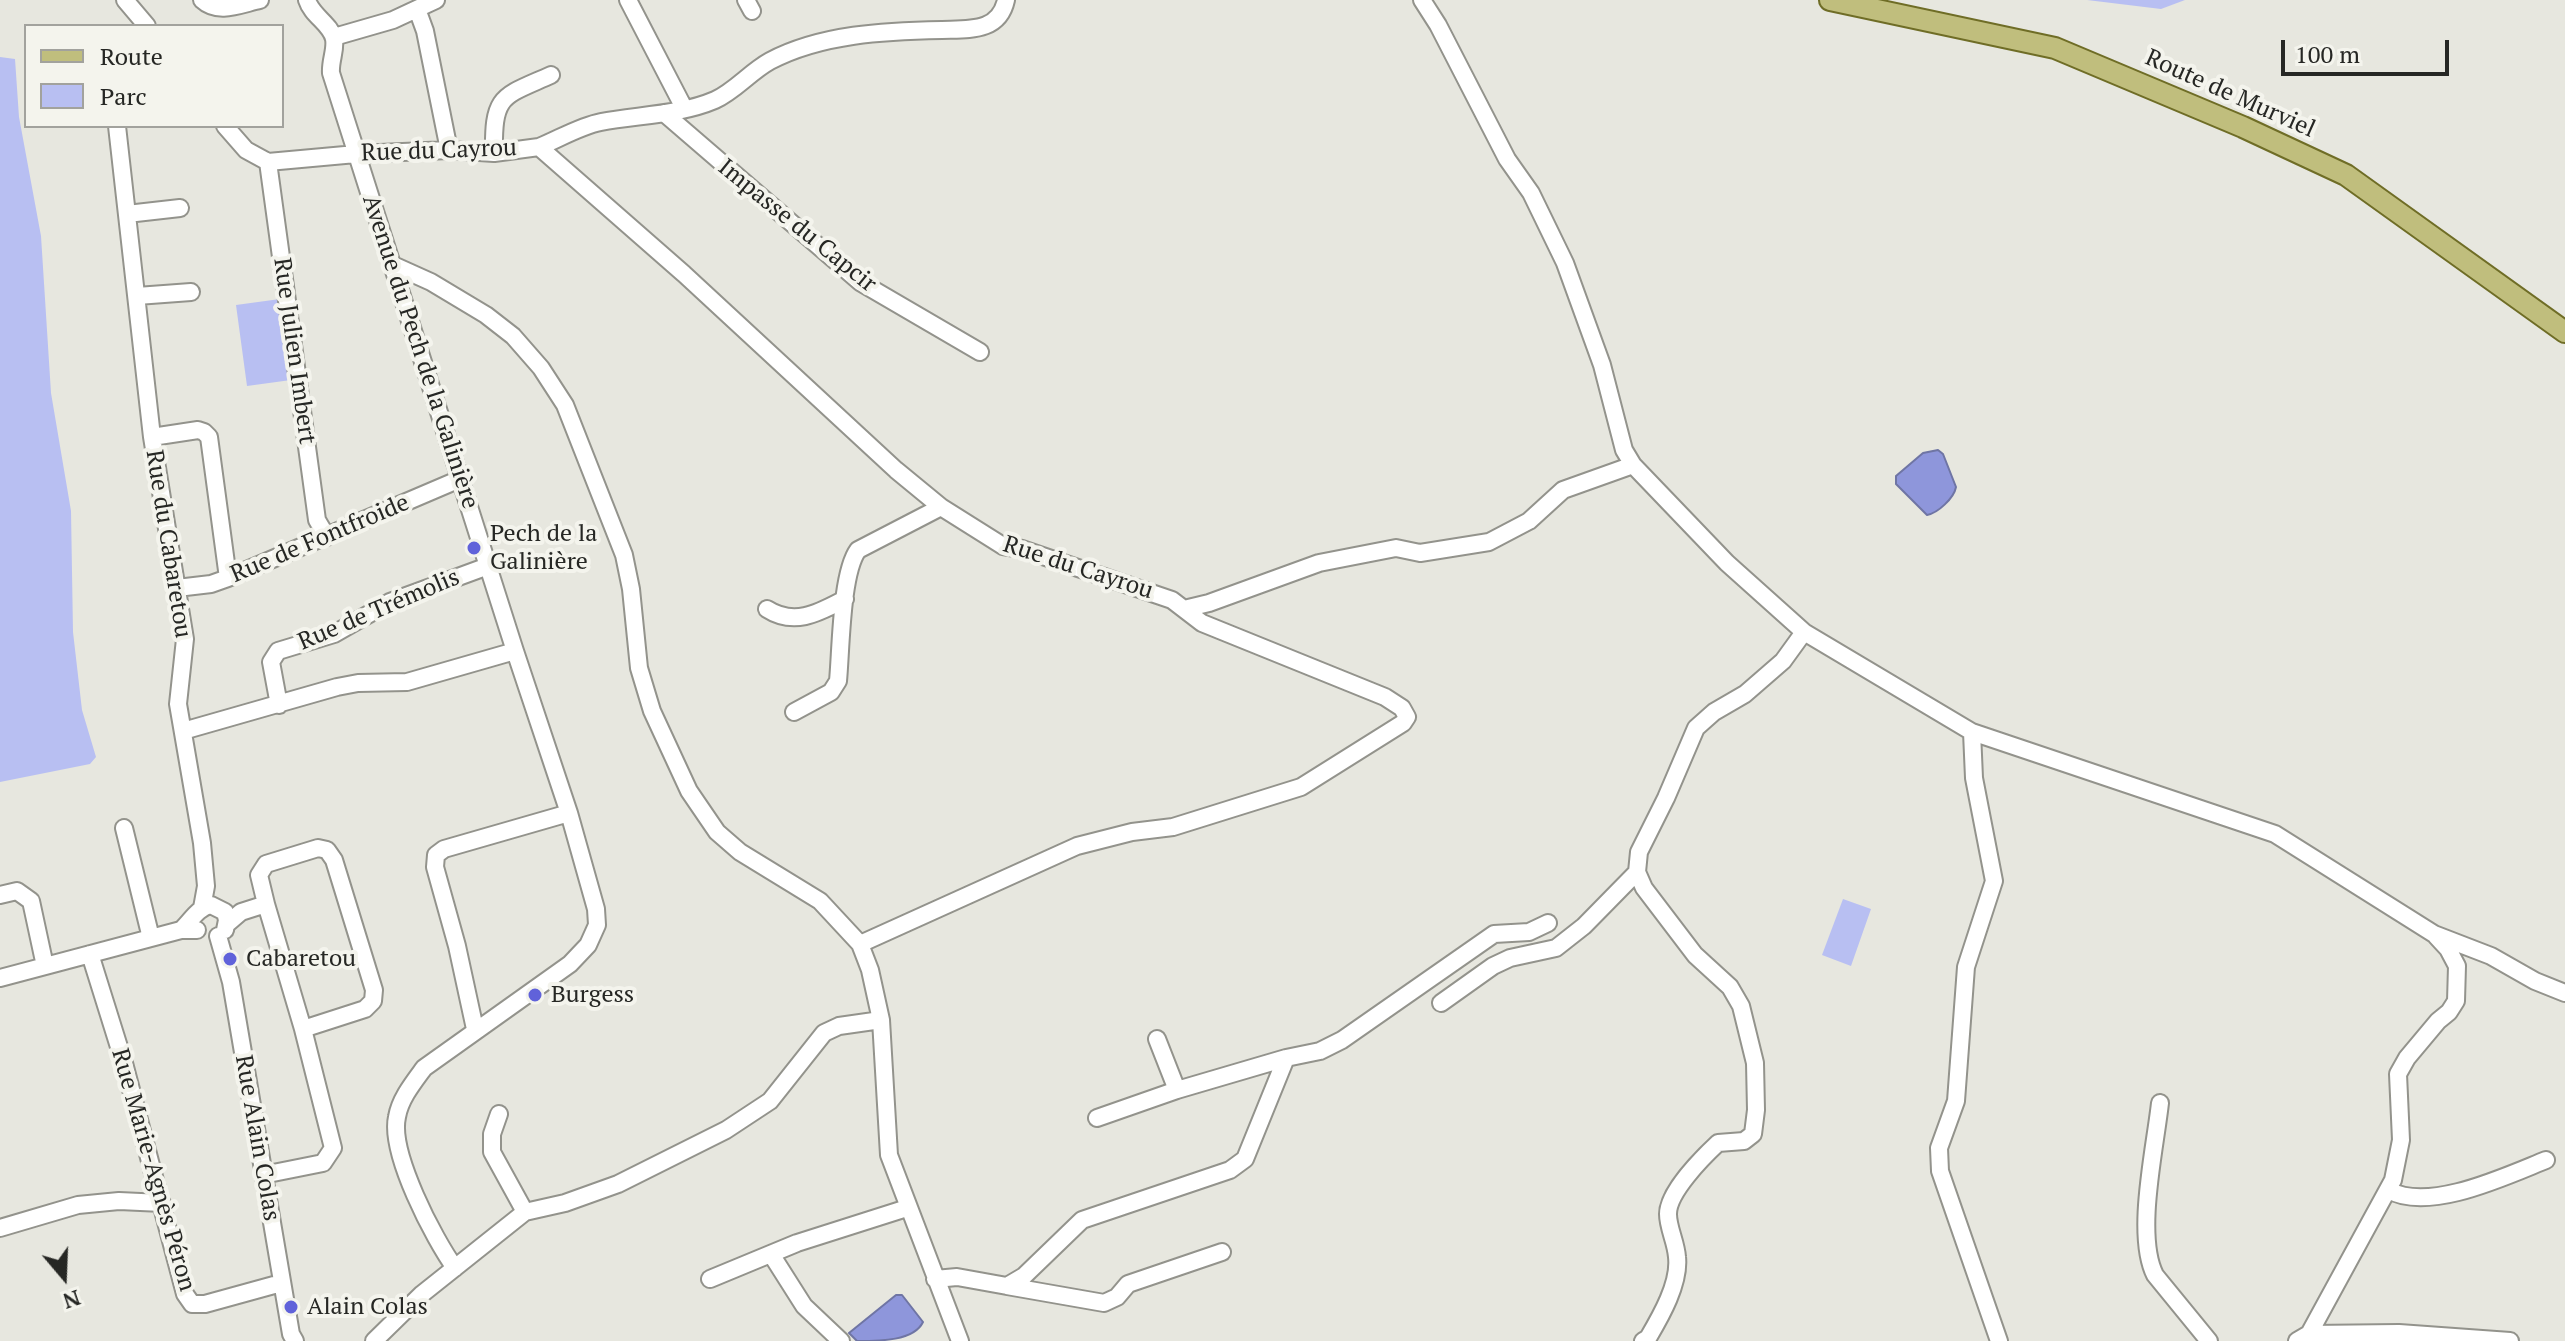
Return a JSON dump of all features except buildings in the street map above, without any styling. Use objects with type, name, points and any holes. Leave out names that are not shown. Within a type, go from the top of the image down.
[{"type":"main road","name":"Route de Murviel","points":[[1830,0],[2055,48],[2243,127],[2346,175],[2392,205],[2565,332]]},
{"type":"street","points":[[125,0],[145,24]]},
{"type":"street","points":[[202,0],[210,7],[222,8],[260,0]]},
{"type":"street","points":[[307,0],[312,13],[334,37],[393,20],[436,0]]},
{"type":"street","points":[[628,0],[684,108]]},
{"type":"street","points":[[539,147],[597,123],[664,113],[716,99],[766,63],[798,47],[904,31],[987,25],[1001,16],[1006,0]]},
{"type":"street","points":[[1422,0],[1507,159],[1531,193],[1565,263],[1602,365],[1624,450],[1633,465],[1727,563],[1804,632],[1972,732],[2275,834],[2434,934],[2491,956],[2535,981],[2565,993]]},
{"type":"street","points":[[417,9],[425,31],[449,150]]},
{"type":"street","name":"Avenue du Pech de la Galinière","points":[[334,37],[331,73],[569,813],[596,909],[597,925],[588,945],[570,964],[424,1068],[407,1090],[396,1118],[398,1145],[427,1224],[455,1268]]},
{"type":"street","points":[[494,153],[496,108],[508,95],[551,75]]},
{"type":"street","name":"Impasse du Capcir","points":[[664,113],[848,273],[980,352]]},
{"type":"street","name":"Rue du Cabaretou","points":[[117,128],[152,437],[185,639],[178,704],[202,843],[211,921]]},
{"type":"street","points":[[227,128],[246,150],[268,162]]},
{"type":"street","name":"Rue du Cayrou","points":[[268,162],[449,150],[494,153],[539,147],[696,284],[852,432],[941,507],[1003,546],[1022,549],[1172,600],[1202,623],[1385,697],[1402,708],[1407,717],[1403,723],[1301,787],[1173,827],[1132,832],[1077,846],[860,944]]},
{"type":"street","name":"Rue Julien Imbert","points":[[268,162],[317,520],[327,537]]},
{"type":"street","points":[[127,214],[180,208]]},
{"type":"street","points":[[391,264],[427,280],[486,315],[513,336],[541,368],[565,405],[624,555],[631,589],[639,668],[652,711],[689,791],[717,832],[740,852],[820,901],[860,944],[870,970],[881,1020],[889,1155],[960,1341]]},
{"type":"street","points":[[404,305],[408,291],[427,280]]},
{"type":"street","points":[[137,296],[191,292]]},
{"type":"street","points":[[152,437],[198,430],[209,437],[228,578]]},
{"type":"street","points":[[1184,609],[1319,563],[1396,548],[1420,553],[1489,542],[1529,521],[1563,490],[1633,465]]},
{"type":"street","name":"Rue de Fontfroide","points":[[177,588],[211,584],[228,578],[460,479]]},
{"type":"street","points":[[794,712],[831,692],[838,681],[849,565],[858,550],[941,507]]},
{"type":"street","name":"Rue de Trémolis","points":[[279,705],[271,662],[278,651],[334,634],[390,602],[488,566]]},
{"type":"street","points":[[767,609],[775,614],[809,618],[845,599]]},
{"type":"street","points":[[1643,1341],[1667,1307],[1678,1260],[1668,1211],[1681,1186],[1718,1143],[1744,1141],[1753,1134],[1756,1110],[1755,1063],[1741,1006],[1730,987],[1695,955],[1644,888],[1637,872],[1639,852],[1696,728],[1714,712],[1745,694],[1773,669],[1804,632]]},
{"type":"street","points":[[183,731],[358,683],[407,682],[515,651]]},
{"type":"street","points":[[1972,732],[1974,778],[1994,881],[1966,967],[1956,1101],[1939,1148],[1940,1171],[1999,1341]]},
{"type":"street","points":[[475,1029],[457,946],[435,867],[436,855],[444,849],[569,813]]},
{"type":"street","points":[[124,828],[151,938]]},
{"type":"street","points":[[263,1175],[323,1163],[333,1148],[259,875],[266,864],[318,848],[327,850],[334,860],[374,990],[373,1001],[365,1009],[303,1029]]},
{"type":"street","points":[[1441,1003],[1502,962],[1556,948],[1584,926],[1637,872]]},
{"type":"street","points":[[0,895],[17,891],[31,901],[45,966]]},
{"type":"street","points":[[0,978],[266,904]]},
{"type":"street","name":"Rue Alain Colas","points":[[211,921],[231,982],[291,1334],[295,1341]]},
{"type":"street","name":"Rue Alain Colas","points":[[211,921],[213,948],[222,982],[286,1341]]},
{"type":"street","points":[[1097,1118],[1177,1090],[1320,1051],[1342,1040],[1494,934],[1529,932],[1548,923]]},
{"type":"street","points":[[2303,1338],[2389,1190],[2401,1140],[2398,1074],[2407,1058],[2456,1001],[2457,966],[2448,949],[2434,934]]},
{"type":"street","name":"Rue Marie-Agnès Péron","points":[[90,954],[124,1063],[185,1294],[192,1304],[205,1304],[274,1285]]},
{"type":"street","points":[[374,1341],[422,1294],[525,1212],[565,1203],[618,1184],[726,1130],[770,1101],[824,1033],[839,1026],[881,1020]]},
{"type":"street","points":[[1157,1039],[1177,1090]]},
{"type":"street","points":[[1007,1286],[1024,1276],[1082,1220],[1230,1170],[1245,1159],[1286,1058]]},
{"type":"street","points":[[2160,1103],[2147,1209],[2149,1263],[2155,1275],[2209,1341]]},
{"type":"street","points":[[499,1114],[492,1134],[492,1152],[525,1212]]},
{"type":"street","points":[[2389,1190],[2405,1198],[2424,1198],[2477,1185],[2546,1160]]},
{"type":"street","points":[[0,1228],[78,1205],[119,1201],[162,1203]]},
{"type":"street","points":[[710,1279],[771,1254],[907,1208]]},
{"type":"street","points":[[935,1279],[957,1277],[1104,1303],[1117,1297],[1128,1284],[1222,1252]]},
{"type":"street","points":[[771,1254],[804,1306],[841,1341]]},
{"type":"street","points":[[2303,1338],[2399,1333],[2510,1341]]},
{"type":"green space","points":[[2087,0],[2185,0],[2161,9]]},
{"type":"green space","points":[[0,57],[15,59],[19,117],[41,236],[51,393],[71,511],[73,632],[82,710],[96,757],[90,764],[0,782]]},
{"type":"green space","points":[[280,299],[291,380],[247,386],[236,305]]},
{"type":"green space","points":[[1843,899],[1871,909],[1851,966],[1822,955]]},
{"type":"shaded area","points":[[1938,450],[1943,454],[1956,487],[1945,504],[1927,515],[1896,484],[1896,476],[1923,453]]},
{"type":"shaded area","points":[[896,1295],[902,1295],[923,1322],[919,1328],[895,1339],[876,1341],[857,1341],[849,1333]]},
{"type":"place","name":"Pech de la Galinière","points":[[474,548]]},
{"type":"place","name":"Cabaretou","points":[[230,959]]},
{"type":"place","name":"Burgess","points":[[535,995]]},
{"type":"place","name":"Alain Colas","points":[[291,1307]]}]
